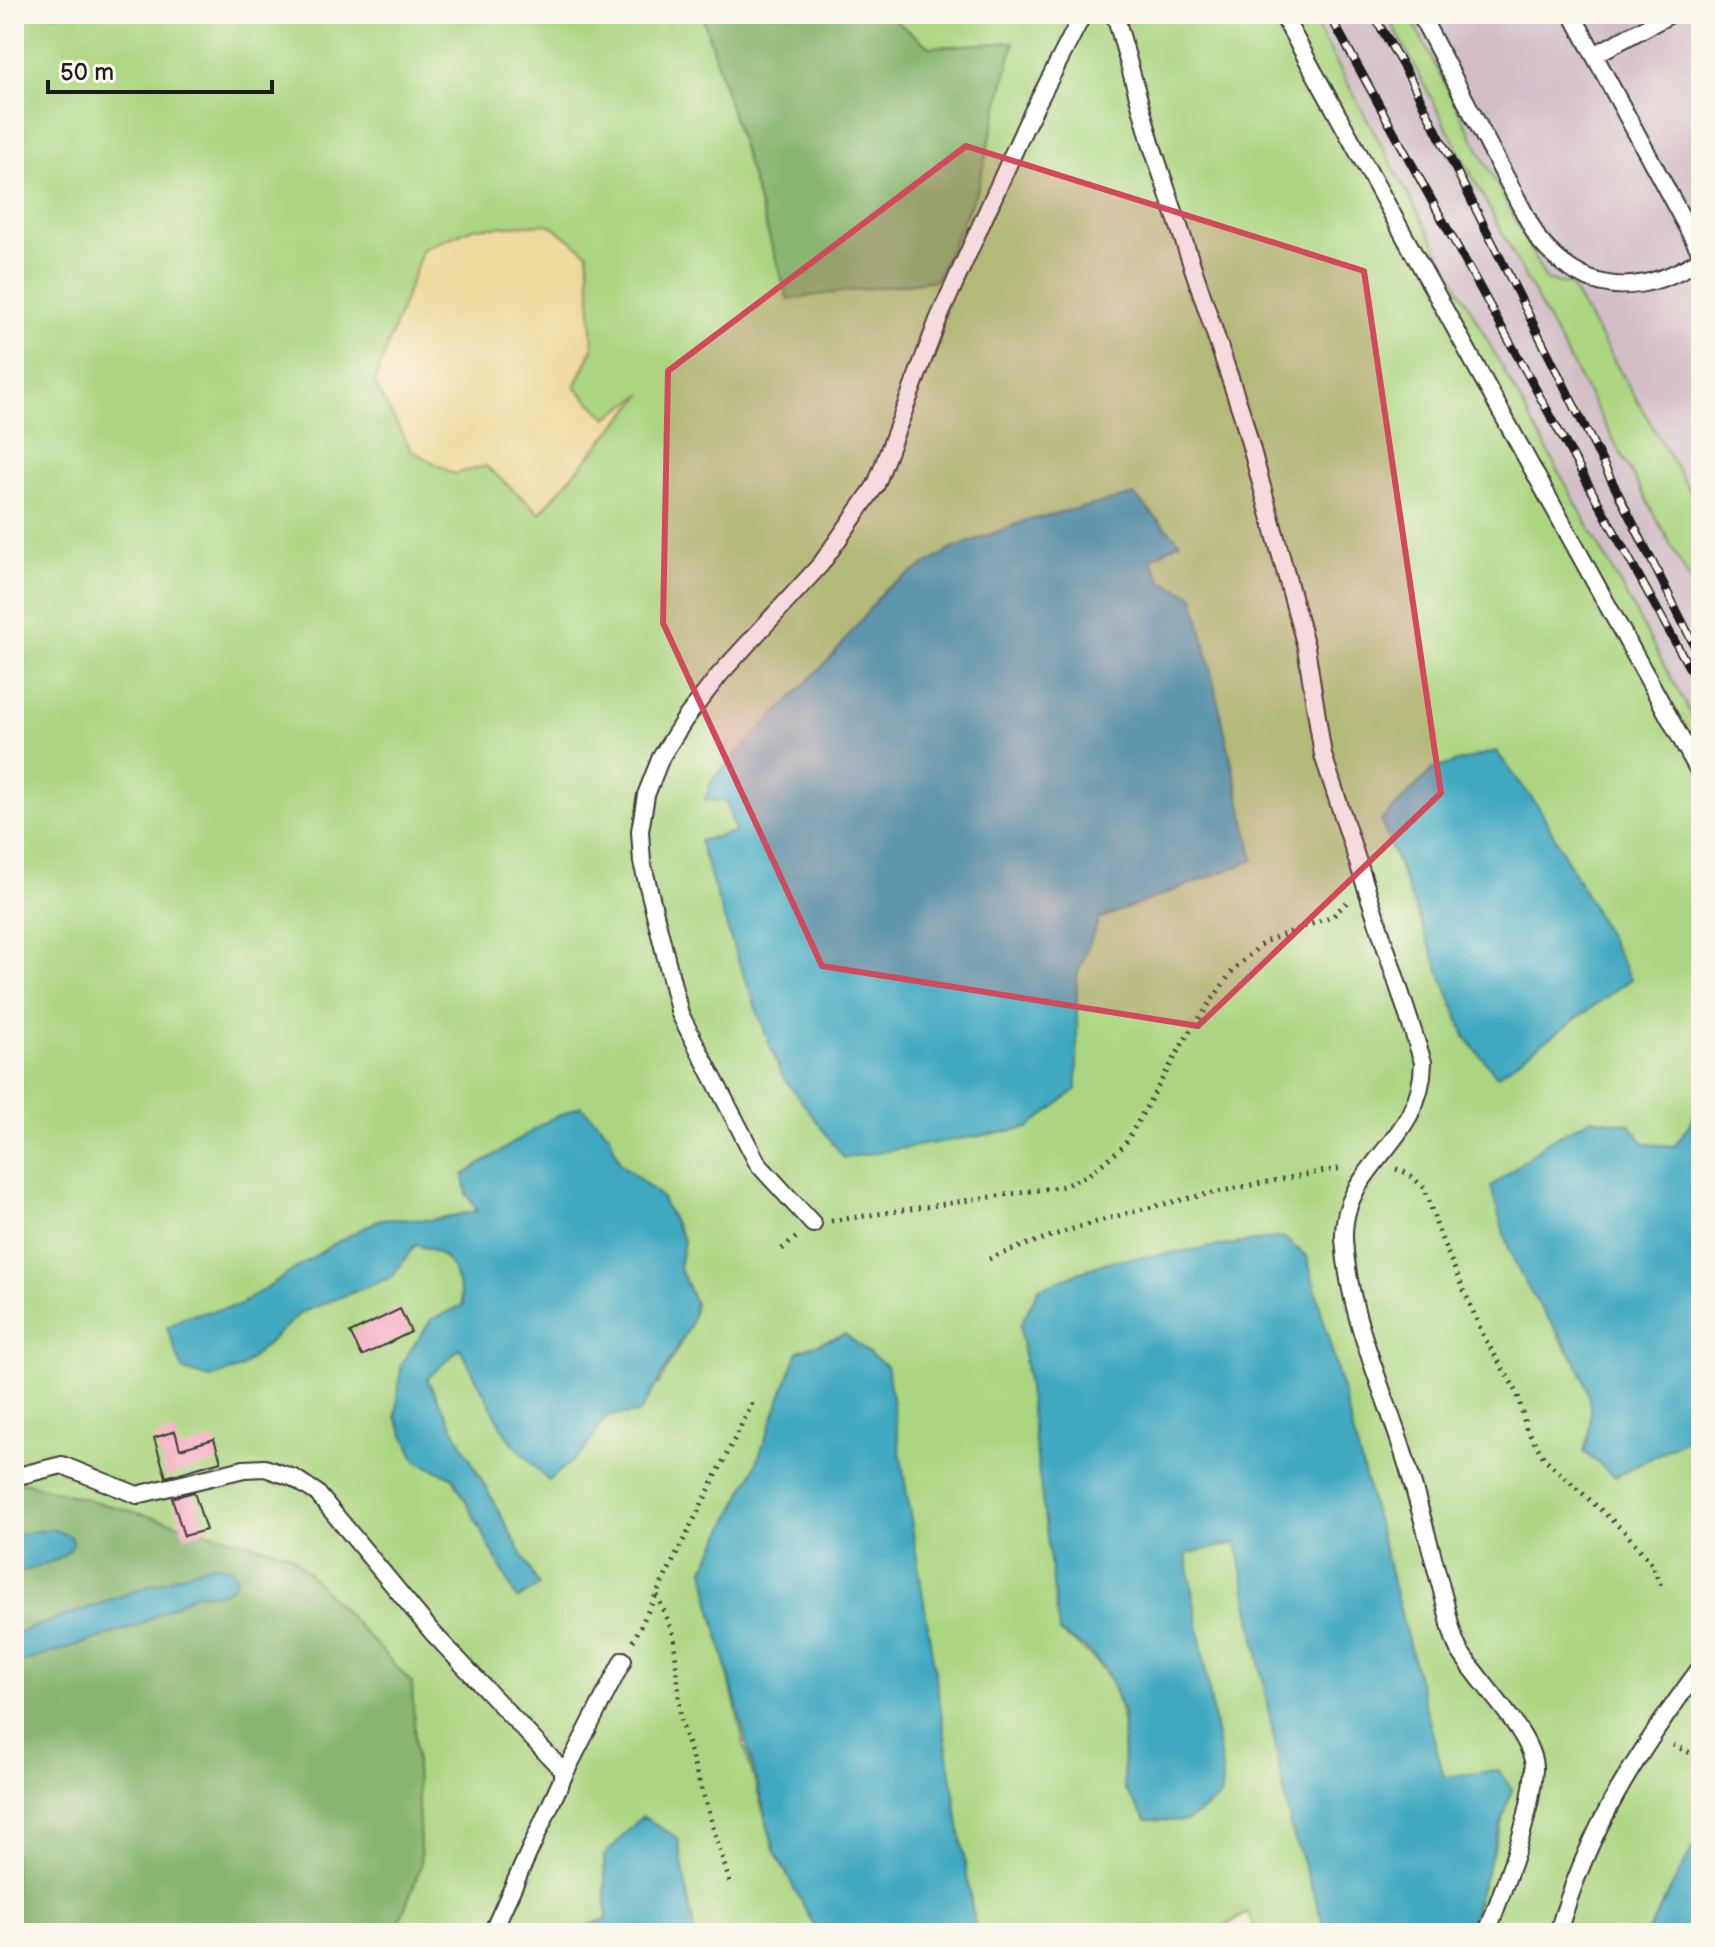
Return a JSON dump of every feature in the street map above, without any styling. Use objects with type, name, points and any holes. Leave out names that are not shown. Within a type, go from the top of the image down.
[{"type":"lane","points":[[813,1224],[758,1164],[680,1014],[642,862],[640,831],[646,795],[661,757],[685,719],[720,674],[821,564],[876,485],[938,320],[1026,125],[1083,14]]},
{"type":"lane","points":[[1115,14],[1156,157],[1242,414],[1306,647],[1323,755],[1423,1062],[1418,1103],[1402,1133],[1356,1188],[1347,1209],[1344,1239],[1366,1353],[1410,1473],[1457,1645],[1522,1736],[1534,1769],[1521,1828],[1487,1933]]},
{"type":"lane","points":[[1282,14],[1701,775]]},
{"type":"lane","points":[[1420,14],[1538,239],[1551,255],[1587,278],[1631,287],[1674,276],[1701,259]]},
{"type":"lane","points":[[1572,14],[1701,253]]},
{"type":"lane","points":[[1594,55],[1671,14]]},
{"type":"lane","points":[[14,1477],[62,1465],[137,1495],[244,1469],[265,1468],[294,1478],[317,1493],[432,1632],[565,1773]]},
{"type":"lane","points":[[492,1933],[565,1773],[623,1660]]},
{"type":"lane","points":[[1558,1933],[1580,1864],[1602,1815],[1651,1734],[1701,1667]]},
{"type":"path","points":[[813,1224],[1064,1186],[1088,1175],[1124,1146],[1187,1036],[1233,970],[1264,942],[1333,916],[1364,884]]},
{"type":"path","points":[[989,1259],[1045,1236],[1245,1185],[1376,1162],[1407,1173],[1425,1188],[1439,1233],[1485,1339],[1517,1392],[1526,1428],[1544,1458],[1626,1533],[1651,1563],[1661,1586]]},
{"type":"path","points":[[623,1660],[753,1402]]},
{"type":"path","points":[[657,1595],[674,1635],[681,1722],[730,1883]]},
{"type":"highlighted area","points":[[966,146],[1364,271],[1441,793],[1198,1026],[822,966],[663,623],[668,371]]},
{"type":"shaded area","points":[[1310,14],[1387,14],[1403,42],[1551,326],[1701,600],[1701,733]]},
{"type":"shaded area","points":[[1409,14],[1701,14],[1701,510],[1570,285],[1546,280]]},
{"type":"green space","points":[[14,14],[702,14],[788,299],[930,47],[887,14],[1310,14],[1701,733],[1701,1118],[1695,1115],[1675,1146],[1645,1144],[1629,1124],[1557,1334],[1588,1381],[1593,1425],[1698,1435],[1701,1432],[1701,1842],[1696,1843],[1647,1933],[1467,1933],[1512,1789],[1499,1770],[1444,1778],[1307,1257],[1283,1237],[1059,1632],[1099,1665],[1110,1681],[1121,1718],[1124,1789],[1220,1798],[1223,1774],[1185,1553],[1237,1543],[1291,1828],[1327,1933],[1256,1933],[1248,1913],[1211,1933],[976,1933],[753,1472],[704,1569],[744,1745],[775,1852],[818,1933],[694,1933],[692,1915],[604,1856],[607,1919],[567,1933],[395,1933],[421,1866],[14,1484]],"holes":[[[423,249],[593,348],[575,387],[607,419],[639,397],[541,512],[486,466],[404,307]],[[1433,769],[1466,1038],[1381,822]],[[581,1106],[609,1134],[620,1163],[660,1196],[684,1241],[679,1267],[695,1304],[691,1324],[659,1384],[607,1416],[583,1452],[508,1438],[460,1347],[427,1379],[539,1586],[518,1599],[453,1478],[416,1461],[396,1417],[399,1392],[431,1320],[463,1306],[454,1273],[437,1252],[415,1245],[392,1277],[300,1313],[241,1368],[186,1316],[238,1306],[332,1245],[380,1219],[431,1220],[478,1211],[467,1194],[464,1175],[549,1120]]]},
{"type":"green space","points":[[702,14],[887,14],[930,47],[1014,42],[978,188],[936,280],[788,299]]},
{"type":"green space","points":[[1387,14],[1409,14],[1546,280],[1570,285],[1701,510],[1701,600],[1551,326]]},
{"type":"green space","points":[[22,1482],[290,1554],[412,1683],[421,1866],[395,1933],[14,1933],[14,1484]]},
{"type":"sand","points":[[549,224],[588,253],[593,348],[575,387],[607,418],[643,394],[540,513],[486,466],[454,474],[411,450],[374,383],[423,249],[473,228]]},
{"type":"water","points":[[1134,495],[1180,542],[1151,559],[1162,581],[1194,596],[1254,860],[1099,919],[1077,976],[1077,1089],[1028,1128],[844,1158],[781,1074],[736,955],[699,841],[735,832],[726,801],[705,800],[712,780],[836,652],[885,589],[952,549],[1025,521]]},
{"type":"water","points":[[1496,751],[1540,809],[1631,979],[1497,1076],[1466,1038],[1381,821],[1433,769]]},
{"type":"water","points":[[581,1106],[609,1134],[620,1163],[660,1196],[684,1241],[679,1267],[695,1303],[691,1324],[640,1413],[607,1416],[583,1452],[548,1481],[508,1438],[460,1348],[427,1379],[539,1586],[517,1599],[454,1478],[416,1461],[396,1417],[401,1364],[431,1320],[463,1305],[455,1273],[437,1252],[415,1245],[392,1277],[300,1313],[241,1368],[210,1378],[183,1370],[167,1328],[186,1316],[238,1306],[332,1245],[380,1219],[431,1220],[477,1211],[467,1194],[464,1175],[549,1120]]},
{"type":"water","points":[[1696,1114],[1701,1118],[1701,1432],[1615,1477],[1584,1452],[1590,1423],[1589,1397],[1581,1373],[1570,1350],[1525,1283],[1503,1231],[1491,1187],[1548,1141],[1592,1118],[1629,1124],[1645,1144],[1675,1146]]},
{"type":"water","points":[[1283,1237],[1307,1257],[1444,1777],[1499,1770],[1512,1789],[1467,1933],[1327,1933],[1291,1828],[1237,1543],[1186,1554],[1223,1774],[1220,1798],[1187,1821],[1146,1820],[1124,1788],[1123,1712],[1106,1670],[1085,1648],[1059,1632],[1020,1326],[1039,1288],[1107,1262]]},
{"type":"water","points":[[845,1334],[887,1367],[976,1933],[818,1933],[775,1852],[711,1607],[704,1569],[753,1472],[798,1351]]},
{"type":"water","points":[[51,1529],[70,1536],[73,1544],[69,1550],[55,1560],[14,1574],[14,1535]]},
{"type":"water","points":[[212,1564],[232,1569],[236,1577],[234,1586],[224,1593],[195,1594],[137,1626],[14,1665],[14,1634]]},
{"type":"water","points":[[642,1816],[678,1838],[694,1933],[567,1933],[607,1919],[604,1856]]},
{"type":"water","points":[[1696,1842],[1701,1842],[1701,1933],[1647,1933]]},
{"type":"building","points":[[400,1309],[411,1332],[362,1356],[350,1333]]},
{"type":"building","points":[[175,1431],[180,1449],[214,1439],[221,1461],[166,1477],[154,1438]]},
{"type":"building","points":[[194,1492],[206,1530],[184,1536],[172,1498]]},
{"type":"railway","points":[[1329,14],[1701,689]]},
{"type":"railway","points":[[1373,14],[1412,82],[1701,659]]}]
